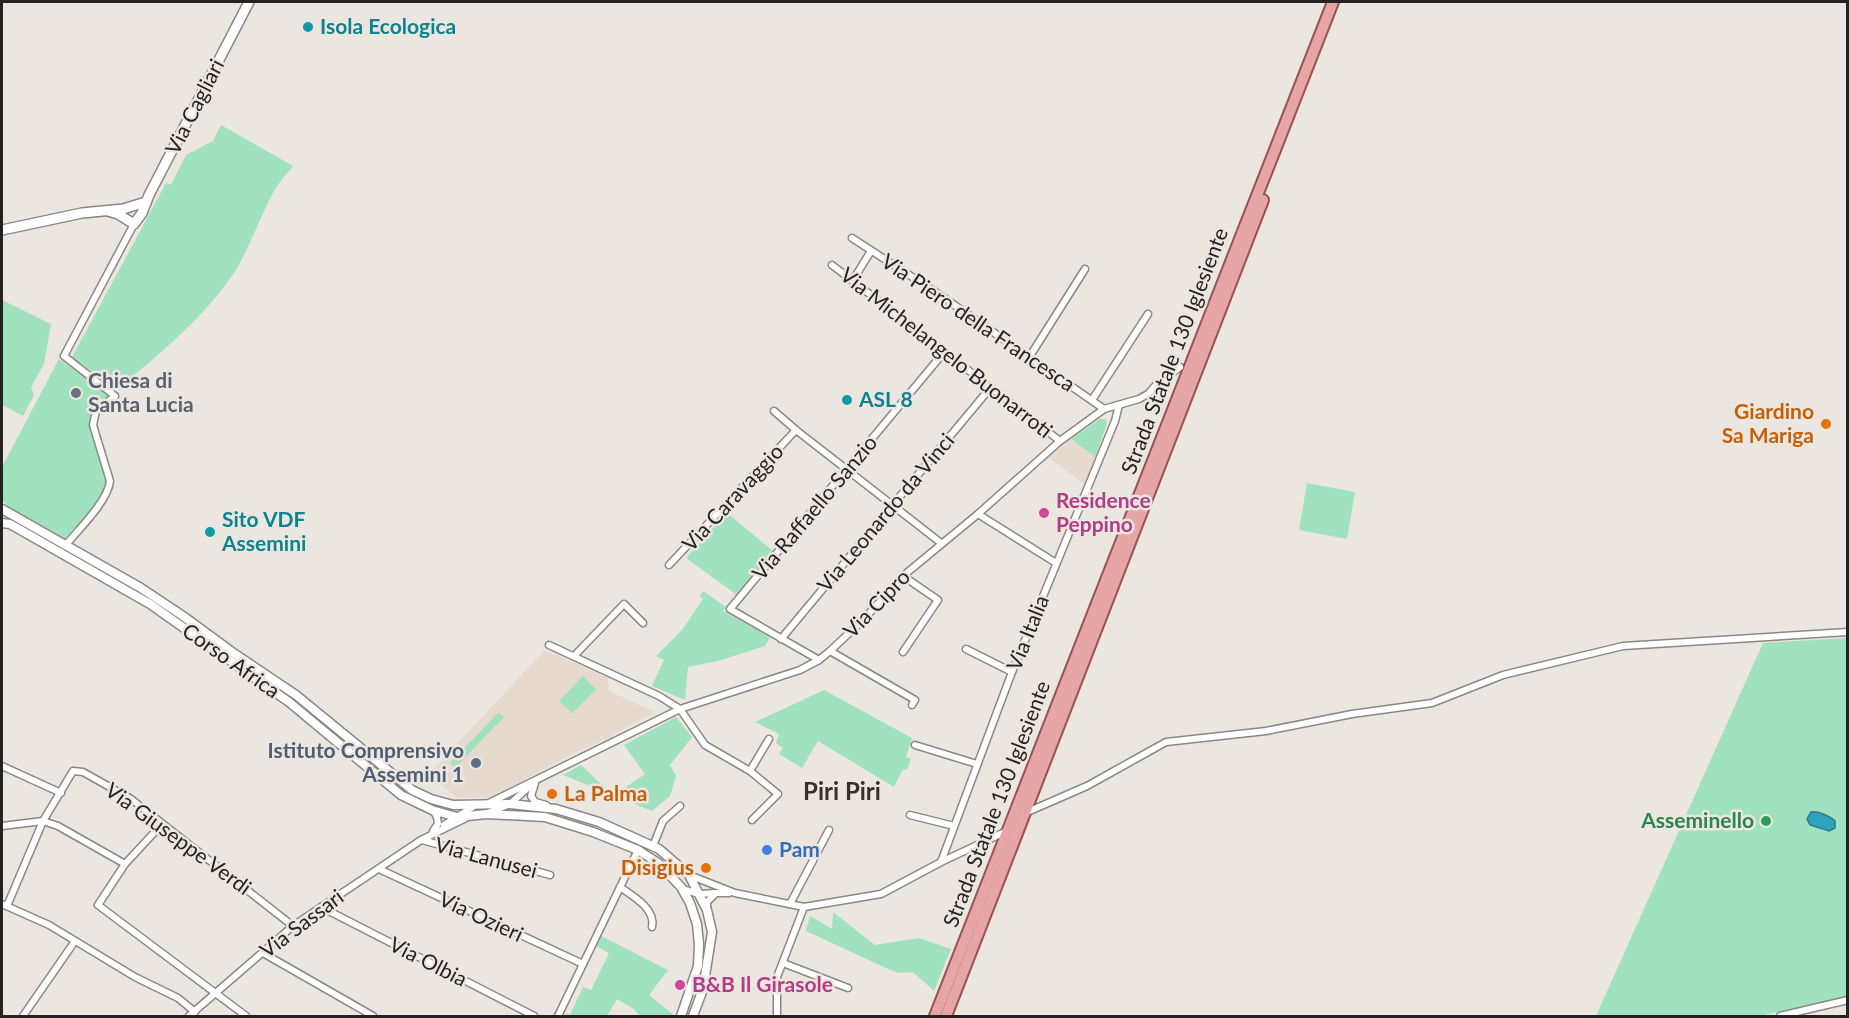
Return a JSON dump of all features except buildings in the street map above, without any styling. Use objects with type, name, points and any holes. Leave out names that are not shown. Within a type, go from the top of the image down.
[{"type":"main road","name":"Via Cagliari","points":[[134,224],[142,213],[249,2]]},
{"type":"main road","name":"Strada Statale 130 Iglesiente","points":[[935,1017],[1333,2]]},
{"type":"main road","name":"Strada Statale 130 Iglesiente","points":[[946,1017],[1341,2]]},
{"type":"main road","points":[[2,230],[146,202]]},
{"type":"main road","points":[[108,211],[134,224]]},
{"type":"street","points":[[65,546],[105,499],[109,489],[110,481],[93,425],[96,411],[115,396],[63,356],[134,224]]},
{"type":"street","name":"Via Piero della Francesca","points":[[852,238],[1030,356],[1104,409]]},
{"type":"street","points":[[853,280],[871,251]]},
{"type":"street","name":"Via Michelangelo Buonarroti","points":[[832,265],[1060,441]]},
{"type":"street","points":[[1030,356],[1084,269]]},
{"type":"street","points":[[1092,400],[1148,314]]},
{"type":"street","name":"Via Raffaello Sanzio","points":[[781,639],[730,609],[945,351]]},
{"type":"street","name":"Via Cipro","points":[[483,808],[680,709],[800,670],[819,660],[864,619],[903,576],[1060,441],[1104,409],[1139,399],[1148,394],[1180,367]]},
{"type":"street","name":"Via Leonardo da Vinci","points":[[781,639],[991,387]]},
{"type":"street","name":"Via Italia","points":[[941,862],[1012,672],[1115,421],[1119,405]]},
{"type":"street","points":[[774,411],[941,543]]},
{"type":"street","name":"Via Caravaggio","points":[[669,565],[796,430]]},
{"type":"street","name":"Corso Africa","points":[[2,509],[141,588],[183,616],[296,695],[412,790],[446,803],[545,817],[593,832],[638,850],[658,863],[682,889],[696,919],[699,944],[698,966],[681,1017]]},
{"type":"street","points":[[978,513],[1056,563]]},
{"type":"street","name":"Corso Africa","points":[[2,523],[10,524],[150,604],[289,702],[401,795],[432,810],[453,816],[469,816],[483,808],[510,804],[556,809],[599,822],[653,846],[689,875],[707,910],[712,932],[710,952],[703,989],[693,1017]]},
{"type":"street","points":[[903,576],[938,600],[903,652]]},
{"type":"street","points":[[574,656],[624,604],[643,622]]},
{"type":"street","points":[[1025,813],[1087,786],[1166,742],[1266,731],[1352,714],[1432,703],[1503,675],[1623,646],[1848,633]]},
{"type":"street","points":[[781,639],[819,660]]},
{"type":"street","points":[[549,645],[659,696],[680,709],[705,745],[750,771],[778,794],[752,820]]},
{"type":"street","points":[[966,649],[1012,672]]},
{"type":"street","points":[[830,651],[915,700],[912,705]]},
{"type":"street","points":[[750,771],[770,739]]},
{"type":"street","points":[[915,745],[977,764]]},
{"type":"street","points":[[2,766],[61,793],[43,821],[4,905],[49,925],[135,977],[178,998],[192,1014]]},
{"type":"street","name":"Via Giuseppe Verdi","points":[[61,793],[73,771],[82,772],[131,800],[293,926]]},
{"type":"street","points":[[536,780],[531,790],[531,796],[535,802],[556,809]]},
{"type":"street","name":"Via Cipro","points":[[510,804],[536,780]]},
{"type":"street","points":[[446,803],[453,816]]},
{"type":"street","points":[[653,846],[663,821],[680,806]]},
{"type":"street","name":"Via Sassari","points":[[192,1014],[293,926],[453,816],[483,808]]},
{"type":"street","points":[[432,810],[437,817],[438,824],[433,831]]},
{"type":"street","points":[[910,815],[954,825]]},
{"type":"street","name":"Via Sassari","points":[[421,840],[469,816]]},
{"type":"street","points":[[2,826],[43,821],[58,826],[125,864]]},
{"type":"street","points":[[162,824],[125,864],[98,905],[246,1017]]},
{"type":"street","points":[[790,904],[829,830]]},
{"type":"street","points":[[689,875],[735,893],[804,907],[881,894],[941,862],[1008,831]]},
{"type":"street","name":"Via Lanusei","points":[[421,840],[550,875]]},
{"type":"street","points":[[558,1017],[638,850]]},
{"type":"street","name":"Via Ozieri","points":[[379,869],[583,964]]},
{"type":"street","points":[[620,887],[638,900],[650,913],[653,921],[652,927]]},
{"type":"street","points":[[682,889],[699,894],[735,893]]},
{"type":"street","points":[[707,910],[707,902],[716,893]]},
{"type":"street","name":"Via Olbia","points":[[321,907],[534,1017]]},
{"type":"street","points":[[777,1017],[777,976],[804,907]]},
{"type":"street","points":[[23,1017],[75,941]]},
{"type":"street","points":[[263,953],[373,1017]]},
{"type":"street","points":[[783,963],[848,988]]},
{"type":"street","points":[[1780,1017],[1848,1000]]},
{"type":"shaded area","points":[[1071,439],[1095,457],[1085,484],[1048,457]]},
{"type":"shaded area","points":[[543,650],[608,678],[609,691],[655,712],[611,737],[576,752],[492,797],[456,797],[429,774]]},
{"type":"green space","points":[[221,125],[293,166],[274,191],[236,270],[224,286],[181,334],[116,389],[72,357],[166,183],[171,185],[186,155],[213,141]]},
{"type":"green space","points":[[2,300],[51,324],[44,364],[31,387],[34,395],[23,416],[2,405]]},
{"type":"green space","points":[[59,359],[110,396],[102,403],[90,425],[106,476],[106,484],[91,510],[64,540],[8,507],[2,499],[2,467]]},
{"type":"green space","points":[[1100,419],[1106,419],[1107,424],[1095,457],[1071,439]]},
{"type":"green space","points":[[1307,483],[1355,492],[1347,539],[1299,530]]},
{"type":"green space","points":[[727,513],[772,550],[737,595],[686,558]]},
{"type":"green space","points":[[703,591],[726,607],[723,611],[770,637],[765,646],[718,661],[688,667],[685,700],[652,686],[664,660],[656,656],[682,630],[703,599],[700,596]]},
{"type":"green space","name":"Asseminello","points":[[1847,638],[1847,999],[1758,1016],[1596,1016],[1763,643]]},
{"type":"green space","points":[[583,676],[596,689],[572,713],[559,701]]},
{"type":"green space","points":[[824,690],[912,738],[906,757],[911,759],[907,770],[903,769],[894,787],[818,741],[802,768],[779,754],[783,748],[776,743],[779,734],[755,722]]},
{"type":"green space","points":[[499,712],[504,717],[455,768],[450,763]]},
{"type":"green space","points":[[676,717],[692,737],[670,765],[676,776],[670,796],[652,811],[563,775],[581,765],[606,789],[618,793],[645,774],[624,745]]},
{"type":"green space","points":[[833,912],[875,945],[919,938],[951,949],[934,991],[913,972],[899,973],[888,969],[806,931],[810,916],[832,929]]},
{"type":"green space","points":[[601,936],[668,970],[649,995],[675,1016],[640,1016],[634,1009],[617,999],[607,1016],[566,1016],[570,1015],[583,987],[591,990],[609,953],[596,946]]},
{"type":"water","points":[[1811,812],[1833,819],[1835,828],[1829,831],[1810,825],[1807,819]]},
{"type":"place","name":"Isola Ecologica","points":[[308,27]]},
{"type":"place","name":"Chiesa di Santa Lucia","points":[[76,393]]},
{"type":"place","name":"ASL 8","points":[[847,400]]},
{"type":"place","name":"Giardino Sa Mariga","points":[[1826,424]]},
{"type":"place","name":"Residence Peppino","points":[[1044,513]]},
{"type":"place","name":"Sito VDF Assemini","points":[[210,532]]},
{"type":"place","name":"Istituto Comprensivo Assemini 1","points":[[476,763]]},
{"type":"place","name":"La Palma","points":[[552,794]]},
{"type":"place","name":"Asseminello","points":[[1766,821]]},
{"type":"place","name":"Pam","points":[[767,850]]},
{"type":"place","name":"Disigius","points":[[706,868]]},
{"type":"place","name":"B&B Il Girasole","points":[[680,985]]},
{"type":"district","name":"Piri Piri","points":[[842,792]]}]
